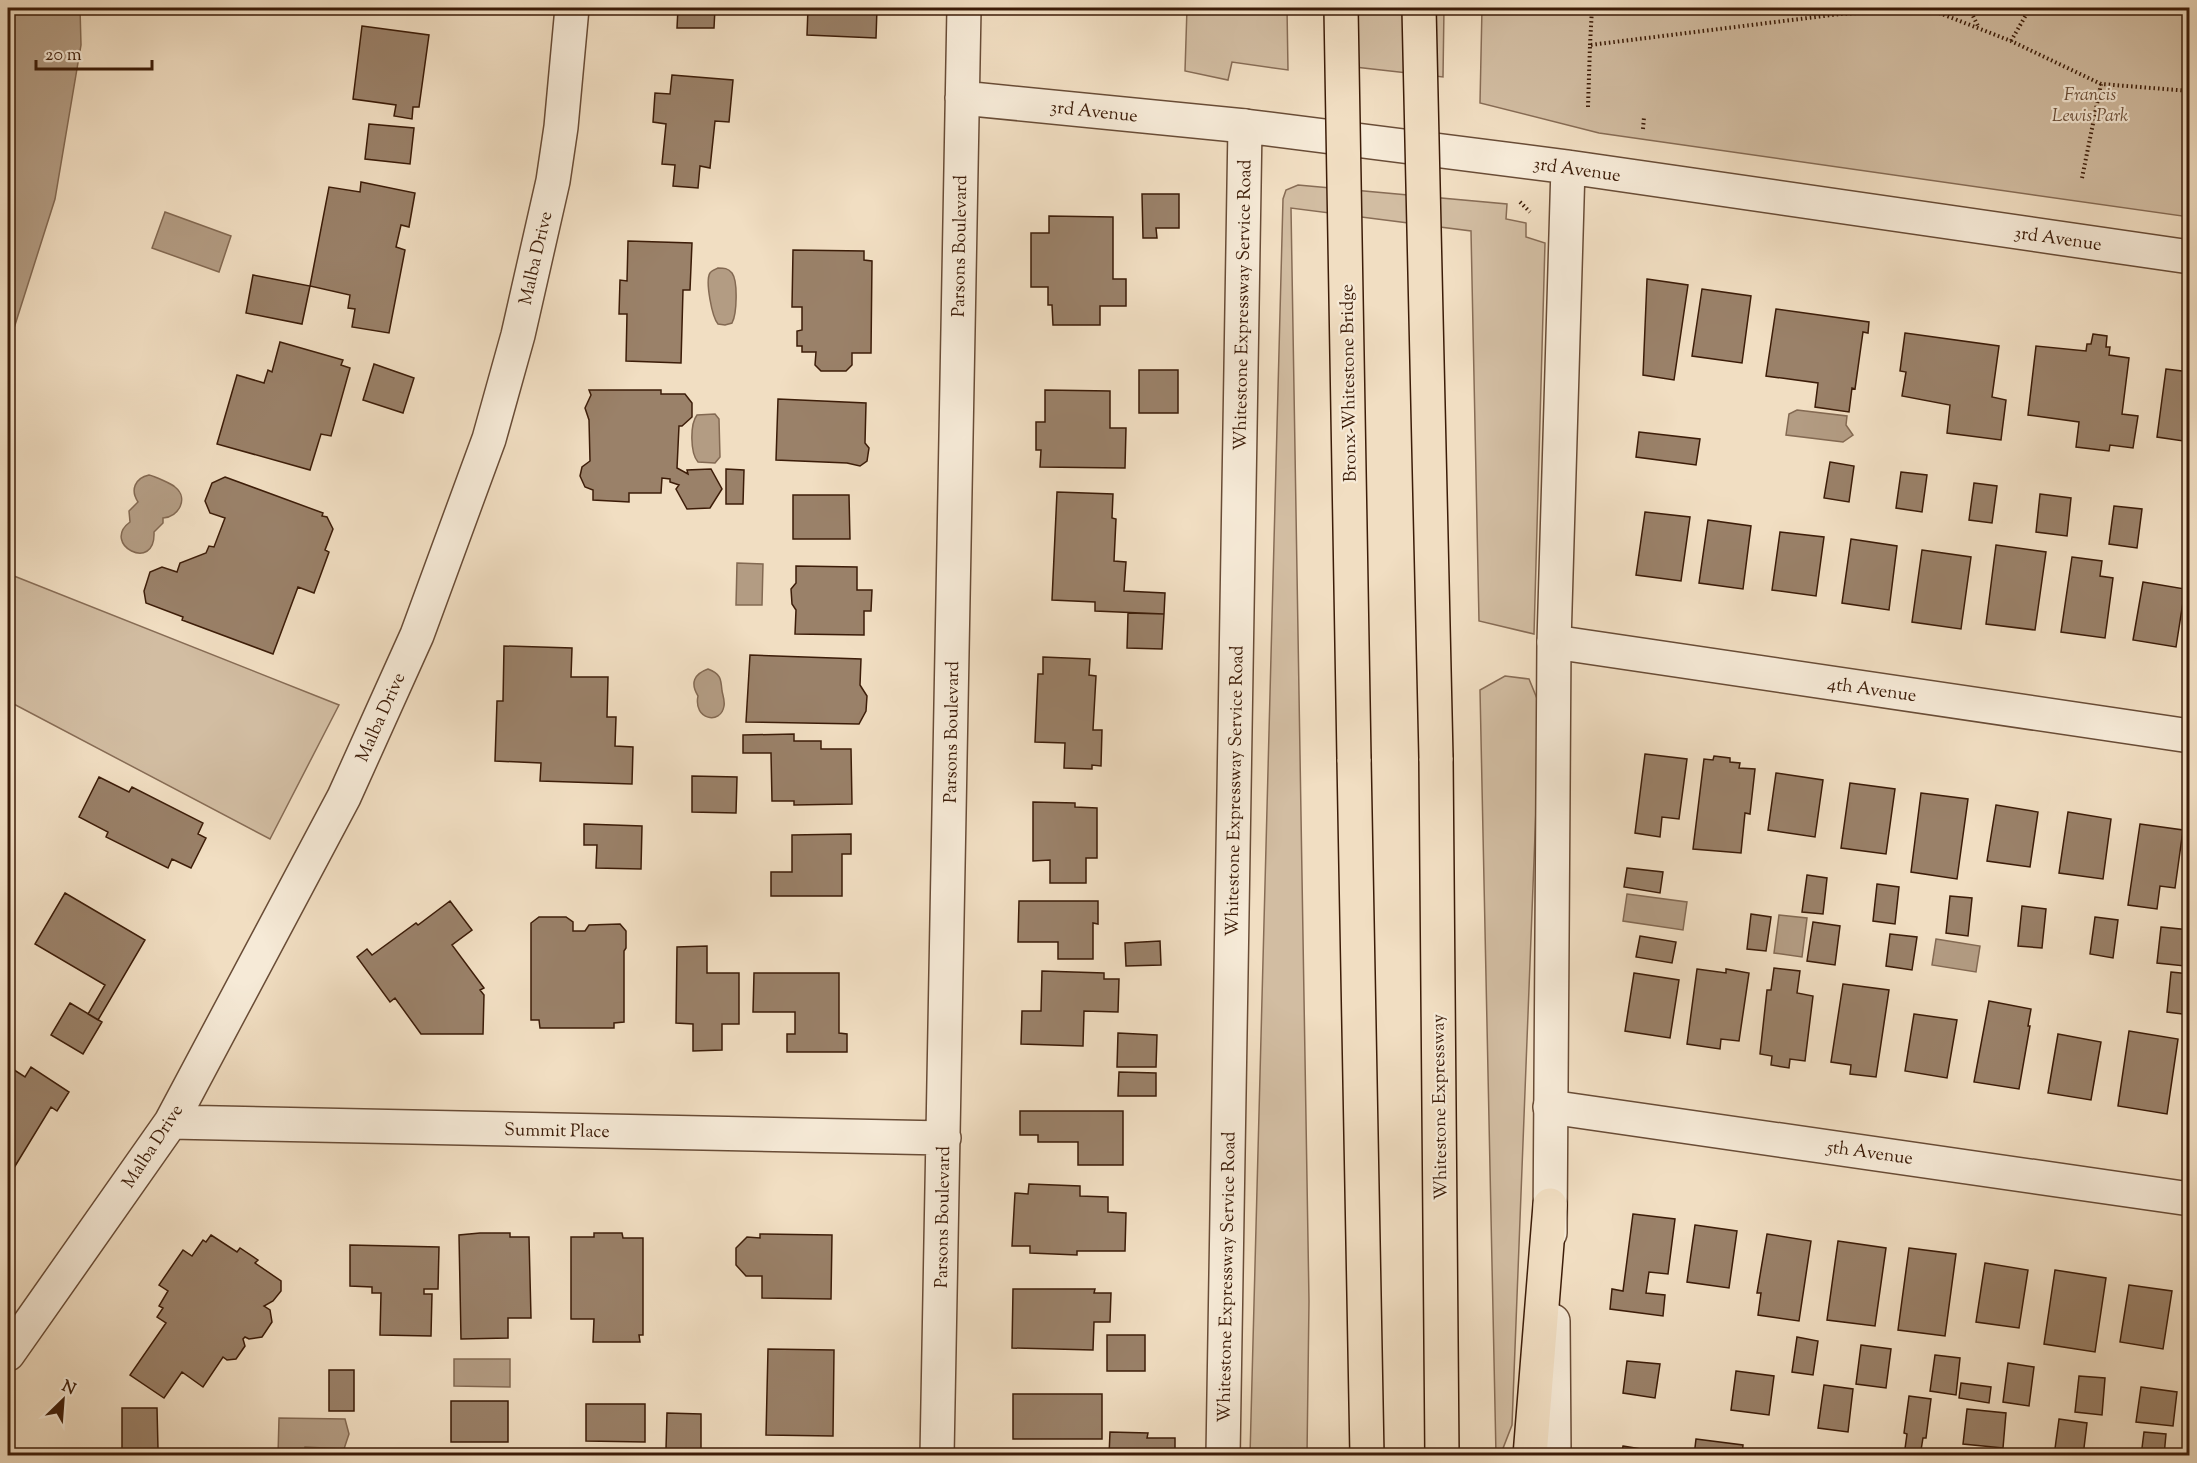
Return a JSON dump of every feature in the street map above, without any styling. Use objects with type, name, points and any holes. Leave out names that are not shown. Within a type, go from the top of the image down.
[{"type":"highway","name":"Bronx-Whitestone Bridge","points":[[1341,8],[1367,1455]]},
{"type":"highway","name":"Whitestone Expressway","points":[[1419,8],[1436,758],[1442,1455]]},
{"type":"highway","points":[[1530,1455],[1550,1205]]},
{"type":"street","name":"Malba Drive","points":[[8,1354],[171,1122],[344,798],[417,635],[489,439],[518,335],[553,181],[561,127],[572,8]]},
{"type":"street","name":"Parsons Boulevard","points":[[937,1455],[964,8]]},
{"type":"street","name":"3rd Avenue","points":[[962,98],[1245,126],[1568,167],[2190,257]]},
{"type":"street","name":"Whitestone Expressway Service Road","points":[[1223,1455],[1245,126]]},
{"type":"street","points":[[1554,1455],[1550,1107],[1554,642],[1568,167]]},
{"type":"street","name":"4th Avenue","points":[[1554,642],[2190,736]]},
{"type":"street","name":"5th Avenue","points":[[1550,1107],[2190,1199]]},
{"type":"street","name":"Summit Place","points":[[171,1122],[944,1138]]},
{"type":"path","points":[[1588,107],[1592,8]]},
{"type":"path","points":[[1840,14],[1844,8]]},
{"type":"path","points":[[1969,8],[1979,29]]},
{"type":"path","points":[[2011,41],[2030,8]]},
{"type":"path","points":[[1590,45],[1840,14],[1929,9],[2011,41],[2101,84],[2190,91]]},
{"type":"path","points":[[2082,178],[2101,84]]},
{"type":"path","points":[[1643,129],[1644,117]]},
{"type":"green space","points":[[1187,8],[1287,8],[1288,70],[1232,62],[1228,80],[1185,71]]},
{"type":"green space","points":[[1332,8],[1444,8],[1443,77],[1337,65]]},
{"type":"green space","name":"Francis Lewis Park","points":[[1482,8],[2189,8],[2189,217],[1599,133],[1480,103]]},
{"type":"green space","points":[[1298,185],[1507,204],[1506,219],[1526,223],[1526,237],[1545,243],[1534,634],[1479,621],[1471,231],[1291,208],[1309,1301],[1307,1455],[1250,1456],[1283,199],[1286,190]]},
{"type":"green space","points":[[14,576],[339,705],[270,839],[8,701],[8,596]]},
{"type":"green space","points":[[1505,676],[1529,679],[1540,706],[1512,1425],[1500,1456],[1496,1455],[1480,690]]},
{"type":"shaded area","points":[[8,8],[80,8],[81,45],[55,199],[8,347]]},
{"type":"shaded area","points":[[165,212],[231,236],[219,272],[152,248]]},
{"type":"shaded area","points":[[718,268],[730,271],[735,283],[734,319],[732,323],[725,325],[718,324],[716,320],[709,291],[710,273]]},
{"type":"shaded area","points":[[1797,410],[1847,416],[1846,425],[1853,435],[1843,442],[1786,435],[1789,414]]},
{"type":"shaded area","points":[[715,414],[719,419],[720,457],[715,463],[698,462],[692,446],[695,419],[697,415]]},
{"type":"shaded area","points":[[149,475],[175,487],[182,501],[178,511],[163,518],[163,523],[154,532],[152,545],[147,551],[139,553],[125,546],[121,539],[122,530],[130,522],[129,511],[138,502],[134,493],[135,485],[140,479]]},
{"type":"shaded area","points":[[737,563],[763,564],[762,605],[736,605]]},
{"type":"shaded area","points":[[708,669],[720,677],[724,700],[722,712],[713,718],[703,715],[694,687],[697,676]]},
{"type":"shaded area","points":[[1627,894],[1687,902],[1683,930],[1623,921]]},
{"type":"shaded area","points":[[1779,915],[1807,918],[1802,957],[1774,953]]},
{"type":"shaded area","points":[[1936,939],[1980,946],[1976,972],[1932,965]]},
{"type":"shaded area","points":[[454,1359],[510,1359],[510,1387],[454,1386]]},
{"type":"shaded area","points":[[279,1418],[345,1419],[349,1434],[344,1449],[305,1447],[304,1455],[278,1455]]},
{"type":"building","points":[[678,8],[715,8],[714,28],[677,28]]},
{"type":"building","points":[[808,8],[877,8],[876,38],[807,35]]},
{"type":"building","points":[[1041,8],[1090,8],[1090,11],[1041,11]]},
{"type":"building","points":[[1122,8],[1172,8],[1172,13],[1122,13]]},
{"type":"building","points":[[362,26],[429,35],[419,107],[413,107],[412,119],[394,116],[396,105],[353,99]]},
{"type":"building","points":[[672,75],[733,80],[729,122],[715,121],[710,168],[700,166],[698,188],[673,186],[675,165],[662,164],[666,124],[653,122],[655,93],[670,94]]},
{"type":"building","points":[[369,124],[414,128],[410,164],[365,159]]},
{"type":"building","points":[[361,182],[415,193],[409,227],[401,225],[396,247],[405,250],[389,333],[352,327],[355,309],[348,308],[350,295],[310,286],[329,187],[360,192]]},
{"type":"building","points":[[1142,194],[1179,194],[1179,228],[1156,228],[1157,238],[1143,238]]},
{"type":"building","points":[[1049,216],[1113,217],[1113,279],[1126,279],[1126,306],[1100,306],[1100,325],[1053,325],[1052,305],[1048,305],[1048,287],[1031,287],[1031,233],[1049,233]]},
{"type":"building","points":[[628,241],[692,243],[690,290],[683,290],[681,363],[626,361],[627,314],[619,314],[620,280],[627,281]]},
{"type":"building","points":[[793,250],[864,251],[864,260],[872,261],[871,353],[852,353],[852,365],[846,371],[821,371],[815,365],[816,352],[802,352],[802,346],[797,346],[797,331],[802,330],[802,307],[792,307]]},
{"type":"building","points":[[253,275],[310,286],[302,324],[246,313]]},
{"type":"building","points":[[1647,279],[1688,285],[1674,380],[1643,375]]},
{"type":"building","points":[[1702,289],[1751,296],[1742,363],[1692,356]]},
{"type":"building","points":[[1776,309],[1869,322],[1868,333],[1863,332],[1855,389],[1852,388],[1849,412],[1815,407],[1818,383],[1766,376]]},
{"type":"building","points":[[1905,333],[1999,346],[1992,397],[2006,400],[2001,440],[1947,433],[1950,405],[1902,396],[1906,372],[1900,371]]},
{"type":"building","points":[[2093,334],[2107,336],[2106,347],[2110,347],[2109,355],[2129,358],[2122,414],[2138,416],[2133,448],[2110,445],[2109,451],[2076,447],[2079,422],[2028,415],[2036,346],[2086,351],[2087,344],[2091,344]]},
{"type":"building","points":[[280,342],[343,360],[341,365],[350,368],[331,436],[321,434],[310,470],[217,444],[237,375],[264,383],[268,370],[272,372]]},
{"type":"building","points":[[374,364],[414,378],[403,413],[363,400]]},
{"type":"building","points":[[2166,369],[2190,372],[2190,442],[2157,437]]},
{"type":"building","points":[[1139,370],[1178,370],[1178,413],[1139,413]]},
{"type":"building","points":[[589,390],[661,390],[661,394],[685,394],[692,403],[692,417],[679,426],[677,468],[688,474],[687,470],[711,469],[722,489],[710,508],[687,509],[676,489],[679,485],[670,482],[670,479],[662,478],[661,493],[629,493],[629,502],[593,500],[593,490],[585,487],[580,476],[582,467],[590,461],[589,420],[585,408],[591,395]]},
{"type":"building","points":[[1045,390],[1110,391],[1110,428],[1126,428],[1125,468],[1040,467],[1041,450],[1036,450],[1036,422],[1045,422]]},
{"type":"building","points":[[778,399],[866,403],[865,443],[869,448],[867,461],[860,466],[847,463],[776,460]]},
{"type":"building","points":[[1639,432],[1700,439],[1696,465],[1636,457]]},
{"type":"building","points":[[1830,462],[1854,466],[1849,502],[1824,498]]},
{"type":"building","points":[[726,469],[744,470],[743,504],[726,504]]},
{"type":"building","points":[[1901,472],[1927,475],[1922,512],[1896,508]]},
{"type":"building","points":[[225,477],[323,513],[322,516],[327,517],[333,529],[325,550],[329,552],[314,593],[298,587],[273,654],[182,620],[183,617],[146,603],[144,591],[150,572],[162,567],[177,572],[180,563],[206,553],[209,546],[214,547],[225,518],[210,513],[205,501],[212,483]]},
{"type":"building","points":[[1974,483],[1997,486],[1992,523],[1969,520]]},
{"type":"building","points":[[1057,492],[1113,494],[1112,518],[1116,519],[1114,561],[1126,562],[1124,591],[1165,593],[1164,614],[1095,611],[1095,602],[1052,600]]},
{"type":"building","points":[[2040,494],[2071,498],[2067,536],[2036,532]]},
{"type":"building","points":[[793,495],[849,495],[850,539],[793,539]]},
{"type":"building","points":[[2114,506],[2142,509],[2137,548],[2109,544]]},
{"type":"building","points":[[1645,512],[1690,517],[1681,581],[1636,575]]},
{"type":"building","points":[[2187,515],[2190,515],[2190,549],[2183,548]]},
{"type":"building","points":[[1708,520],[1751,526],[1743,589],[1699,583]]},
{"type":"building","points":[[1780,532],[1824,537],[1816,596],[1772,590]]},
{"type":"building","points":[[1851,539],[1897,546],[1889,610],[1842,603]]},
{"type":"building","points":[[1996,545],[2046,552],[2035,630],[1986,624]]},
{"type":"building","points":[[1922,550],[1971,557],[1961,629],[1912,622]]},
{"type":"building","points":[[2072,557],[2102,561],[2100,576],[2113,578],[2105,638],[2061,632]]},
{"type":"building","points":[[796,566],[857,567],[857,590],[872,590],[871,611],[864,611],[864,635],[795,634],[796,610],[792,604],[791,589],[796,583]]},
{"type":"building","points":[[2143,582],[2185,589],[2176,647],[2133,640]]},
{"type":"building","points":[[1128,613],[1164,614],[1162,649],[1127,648]]},
{"type":"building","points":[[504,646],[572,648],[571,677],[608,677],[607,717],[616,717],[615,746],[633,747],[632,784],[540,781],[541,763],[495,761],[497,701],[503,701]]},
{"type":"building","points":[[750,655],[861,659],[860,685],[867,696],[866,711],[859,724],[746,722]]},
{"type":"building","points":[[1043,657],[1090,659],[1089,675],[1096,676],[1093,730],[1102,730],[1101,766],[1092,765],[1092,769],[1064,768],[1065,743],[1035,742],[1038,674],[1043,674]]},
{"type":"building","points":[[794,734],[794,741],[821,741],[821,749],[851,749],[852,804],[794,805],[794,801],[772,801],[771,753],[743,753],[743,735]]},
{"type":"building","points":[[1645,754],[1687,759],[1679,819],[1662,817],[1660,837],[1635,833]]},
{"type":"building","points":[[1714,756],[1730,758],[1730,762],[1740,763],[1739,768],[1755,769],[1750,814],[1745,813],[1741,853],[1693,849],[1704,759],[1713,760]]},
{"type":"building","points":[[1776,773],[1823,780],[1815,837],[1768,830]]},
{"type":"building","points":[[692,776],[737,777],[736,813],[692,812]]},
{"type":"building","points":[[99,777],[129,792],[132,787],[203,823],[198,834],[206,838],[191,868],[172,859],[168,868],[106,837],[108,832],[79,817]]},
{"type":"building","points":[[1850,783],[1895,789],[1886,854],[1841,848]]},
{"type":"building","points":[[1921,793],[1968,799],[1957,879],[1911,872]]},
{"type":"building","points":[[1033,802],[1075,803],[1075,807],[1097,808],[1097,858],[1086,858],[1086,883],[1050,883],[1050,860],[1033,861]]},
{"type":"building","points":[[1996,805],[2038,812],[2030,867],[1987,861]]},
{"type":"building","points":[[2068,812],[2111,819],[2103,879],[2059,873]]},
{"type":"building","points":[[584,824],[642,826],[641,869],[596,868],[597,845],[584,845]]},
{"type":"building","points":[[2140,824],[2183,830],[2175,888],[2160,886],[2157,909],[2128,905]]},
{"type":"building","points":[[851,834],[851,854],[842,854],[842,896],[771,896],[771,872],[792,872],[792,835]]},
{"type":"building","points":[[1627,868],[1663,872],[1660,893],[1624,887]]},
{"type":"building","points":[[1807,875],[1827,878],[1823,914],[1802,912]]},
{"type":"building","points":[[1877,884],[1899,887],[1895,924],[1873,921]]},
{"type":"building","points":[[65,893],[145,940],[98,1020],[88,1014],[105,985],[35,944]]},
{"type":"building","points":[[1950,896],[1972,898],[1968,936],[1946,933]]},
{"type":"building","points":[[450,901],[472,930],[452,945],[484,988],[480,990],[484,995],[483,1034],[421,1034],[395,998],[390,1002],[357,957],[367,949],[372,955]]},
{"type":"building","points":[[1019,901],[1098,901],[1098,924],[1093,923],[1093,959],[1058,959],[1058,942],[1018,942]]},
{"type":"building","points":[[2022,906],[2046,909],[2042,948],[2018,946]]},
{"type":"building","points":[[1751,914],[1771,917],[1766,951],[1747,949]]},
{"type":"building","points":[[539,917],[566,917],[573,922],[573,931],[585,931],[589,925],[620,924],[626,931],[624,1022],[614,1023],[614,1028],[540,1028],[539,1020],[531,1020],[531,923]]},
{"type":"building","points":[[2095,917],[2118,920],[2113,958],[2090,954]]},
{"type":"building","points":[[1813,922],[1840,926],[1835,965],[1807,961]]},
{"type":"building","points":[[2161,927],[2190,930],[2185,966],[2157,963]]},
{"type":"building","points":[[1890,934],[1917,937],[1912,970],[1886,966]]},
{"type":"building","points":[[1640,936],[1676,942],[1672,963],[1636,957]]},
{"type":"building","points":[[1160,941],[1161,965],[1126,966],[1125,943]]},
{"type":"building","points":[[707,946],[707,973],[739,973],[739,1024],[722,1024],[722,1050],[693,1051],[693,1024],[676,1023],[677,947]]},
{"type":"building","points":[[1774,968],[1800,971],[1797,993],[1813,996],[1805,1061],[1790,1059],[1789,1068],[1771,1065],[1772,1056],[1760,1054],[1767,990],[1771,990]]},
{"type":"building","points":[[1697,969],[1726,973],[1726,969],[1749,973],[1739,1041],[1721,1039],[1720,1049],[1687,1044]]},
{"type":"building","points":[[1042,971],[1104,973],[1104,979],[1119,979],[1118,1012],[1084,1011],[1083,1046],[1021,1044],[1022,1011],[1041,1011]]},
{"type":"building","points":[[2171,972],[2190,974],[2190,1015],[2167,1012]]},
{"type":"building","points":[[754,973],[839,973],[839,1033],[847,1034],[847,1052],[787,1052],[787,1034],[795,1034],[795,1012],[753,1012]]},
{"type":"building","points":[[1634,973],[1679,980],[1670,1038],[1625,1031]]},
{"type":"building","points":[[1843,984],[1889,990],[1876,1077],[1850,1074],[1851,1065],[1831,1062]]},
{"type":"building","points":[[1989,1001],[2031,1009],[2019,1089],[1974,1082]]},
{"type":"building","points":[[70,1003],[102,1022],[83,1054],[51,1035]]},
{"type":"building","points":[[1914,1014],[1957,1020],[1947,1078],[1905,1071]]},
{"type":"building","points":[[2129,1031],[2178,1039],[2167,1114],[2118,1106]]},
{"type":"building","points":[[1118,1033],[1157,1035],[1156,1067],[1117,1067]]},
{"type":"building","points":[[2058,1034],[2101,1042],[2091,1100],[2048,1093]]},
{"type":"building","points":[[8,1066],[25,1077],[31,1067],[69,1092],[57,1111],[51,1107],[9,1176]]},
{"type":"building","points":[[1119,1072],[1156,1073],[1156,1096],[1118,1096]]},
{"type":"building","points":[[1020,1111],[1123,1111],[1123,1165],[1078,1165],[1078,1142],[1038,1142],[1038,1135],[1020,1135]]},
{"type":"building","points":[[1029,1184],[1080,1186],[1080,1196],[1108,1197],[1108,1212],[1126,1213],[1125,1251],[1077,1251],[1077,1255],[1030,1253],[1030,1246],[1012,1246],[1015,1193],[1028,1194]]},
{"type":"building","points":[[1633,1214],[1675,1219],[1668,1274],[1649,1272],[1646,1293],[1665,1295],[1663,1316],[1610,1309],[1612,1289],[1623,1291]]},
{"type":"building","points":[[1695,1225],[1737,1231],[1729,1288],[1687,1282]]},
{"type":"building","points":[[510,1233],[510,1237],[529,1237],[531,1318],[508,1318],[508,1338],[461,1339],[459,1235]]},
{"type":"building","points":[[594,1233],[622,1233],[623,1238],[643,1238],[643,1335],[639,1335],[640,1342],[593,1342],[594,1319],[571,1319],[571,1237],[594,1237]]},
{"type":"building","points":[[760,1234],[832,1235],[831,1299],[762,1298],[762,1276],[746,1276],[736,1265],[736,1248],[747,1237],[760,1238]]},
{"type":"building","points":[[1767,1234],[1811,1241],[1799,1321],[1758,1315],[1761,1293],[1757,1293]]},
{"type":"building","points":[[211,1235],[237,1252],[240,1248],[258,1260],[255,1263],[281,1281],[281,1291],[273,1301],[264,1306],[270,1310],[272,1322],[262,1337],[249,1339],[245,1337],[243,1339],[245,1346],[236,1359],[227,1360],[223,1357],[203,1387],[182,1372],[164,1398],[130,1375],[166,1323],[157,1317],[163,1308],[159,1306],[168,1291],[159,1285],[183,1250],[192,1256],[203,1240],[206,1242]]},
{"type":"building","points":[[1838,1241],[1886,1248],[1875,1326],[1827,1320]]},
{"type":"building","points":[[350,1245],[439,1247],[438,1289],[424,1289],[424,1294],[432,1294],[431,1336],[380,1335],[381,1293],[372,1293],[372,1287],[350,1286]]},
{"type":"building","points":[[1909,1248],[1956,1254],[1945,1336],[1898,1330]]},
{"type":"building","points":[[1985,1263],[2028,1270],[2019,1328],[1976,1322]]},
{"type":"building","points":[[2055,1270],[2106,1278],[2095,1352],[2044,1344]]},
{"type":"building","points":[[2129,1285],[2172,1291],[2163,1349],[2120,1342]]},
{"type":"building","points":[[1013,1289],[1095,1289],[1094,1293],[1111,1293],[1110,1322],[1094,1322],[1093,1350],[1012,1348]]},
{"type":"building","points":[[1107,1335],[1145,1335],[1145,1371],[1107,1371]]},
{"type":"building","points":[[1797,1337],[1818,1341],[1813,1375],[1792,1372]]},
{"type":"building","points":[[1861,1345],[1891,1349],[1886,1388],[1856,1384]]},
{"type":"building","points":[[768,1349],[834,1350],[833,1436],[766,1435]]},
{"type":"building","points":[[1935,1355],[1960,1358],[1956,1395],[1930,1391]]},
{"type":"building","points":[[1627,1361],[1660,1364],[1655,1398],[1623,1393]]},
{"type":"building","points":[[2008,1363],[2034,1367],[2029,1406],[2003,1402]]},
{"type":"building","points":[[329,1370],[354,1370],[354,1411],[329,1411]]},
{"type":"building","points":[[1736,1371],[1774,1376],[1769,1415],[1731,1410]]},
{"type":"building","points":[[2079,1376],[2105,1378],[2102,1415],[2075,1412]]},
{"type":"building","points":[[1961,1383],[1991,1387],[1989,1403],[1959,1398]]},
{"type":"building","points":[[1824,1385],[1853,1389],[1848,1432],[1818,1428]]},
{"type":"building","points":[[2141,1387],[2177,1392],[2173,1426],[2136,1422]]},
{"type":"building","points":[[1013,1394],[1102,1394],[1102,1439],[1013,1439]]},
{"type":"building","points":[[1909,1396],[1931,1399],[1926,1438],[1923,1438],[1920,1456],[1904,1456],[1907,1434],[1904,1433]]},
{"type":"building","points":[[451,1401],[508,1401],[508,1442],[451,1442]]},
{"type":"building","points":[[586,1404],[645,1404],[645,1442],[586,1441]]},
{"type":"building","points":[[122,1408],[157,1408],[158,1449],[122,1449]]},
{"type":"building","points":[[1967,1409],[2006,1413],[2003,1448],[1963,1444]]},
{"type":"building","points":[[667,1413],[701,1414],[701,1450],[666,1449]]},
{"type":"building","points":[[2059,1419],[2087,1423],[2083,1456],[2054,1456]]},
{"type":"building","points":[[1110,1432],[1148,1433],[1147,1438],[1175,1438],[1175,1456],[1109,1456]]},
{"type":"building","points":[[2144,1432],[2166,1434],[2164,1456],[2141,1456]]},
{"type":"building","points":[[1696,1439],[1743,1445],[1742,1456],[1694,1456]]},
{"type":"building","points":[[1623,1446],[1672,1454],[1671,1456],[1621,1456]]},
{"type":"building","points":[[1775,1450],[1822,1455],[1774,1456]]},
{"type":"building","points":[[473,1454],[511,1455],[511,1456],[473,1456]]}]
